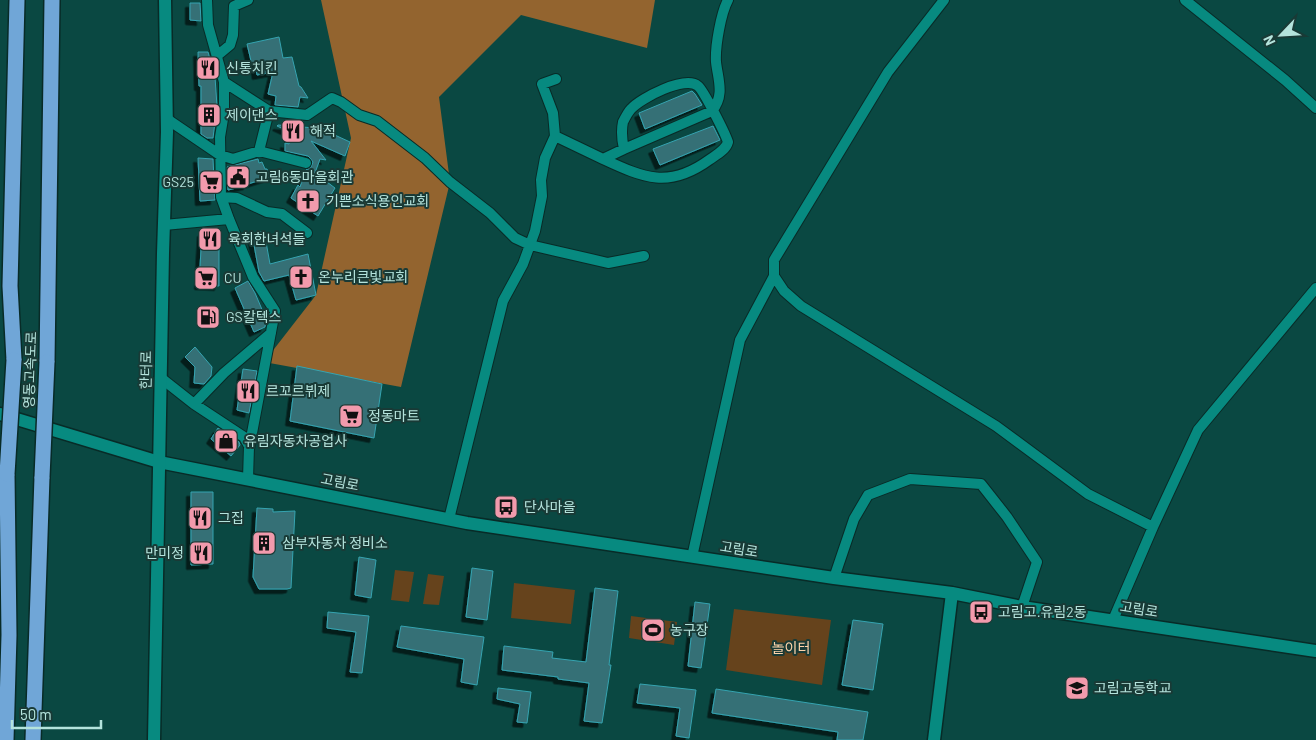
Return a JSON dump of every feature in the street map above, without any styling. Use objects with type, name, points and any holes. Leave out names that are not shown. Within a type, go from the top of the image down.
[{"type":"highway","name":"영동고속도로","points":[[6,740],[9,635],[7,474],[14,360],[10,286],[17,0]]},
{"type":"highway","name":"영동고속도로","points":[[33,740],[47,362],[52,0]]},
{"type":"street","name":"한터로","points":[[154,740],[160,378],[167,119],[165,0]]},
{"type":"street","points":[[207,0],[208,25],[218,55],[224,82],[224,113],[220,137],[222,197],[253,277],[275,311],[249,448],[248,479]]},
{"type":"street","points":[[218,55],[230,44],[233,35],[234,6],[248,0]]},
{"type":"street","points":[[604,159],[712,110],[718,103],[719,77],[716,60],[720,25],[728,0]]},
{"type":"street","points":[[692,557],[740,340],[774,276],[774,260],[888,72],[944,0]]},
{"type":"street","points":[[1185,0],[1285,80],[1316,108]]},
{"type":"street","points":[[449,519],[503,301],[524,264],[535,231],[542,196],[541,180],[545,158],[555,136],[553,113],[542,84],[556,79]]},
{"type":"street","points":[[224,82],[269,111],[307,115],[332,98],[342,102],[359,115],[377,122],[425,158],[450,182],[490,213],[515,238],[530,246],[608,263],[644,256]]},
{"type":"street","points":[[555,136],[636,174],[664,178],[684,175],[702,165],[724,149],[728,142],[698,86],[679,84],[646,97],[631,109],[624,121],[621,134],[624,149]]},
{"type":"street","points":[[259,150],[269,111]]},
{"type":"street","points":[[167,119],[220,155],[233,159],[259,150],[306,163]]},
{"type":"street","points":[[222,197],[237,198],[267,212],[282,214],[308,233]]},
{"type":"street","points":[[164,225],[229,219]]},
{"type":"street","points":[[774,276],[784,292],[801,306],[996,426],[1088,494],[1153,527]]},
{"type":"street","points":[[1113,620],[1198,430],[1316,288]]},
{"type":"street","points":[[194,404],[224,373],[272,332]]},
{"type":"street","points":[[160,378],[194,404],[244,437],[249,448]]},
{"type":"street","name":"고림로","points":[[0,414],[159,462],[449,519],[834,578],[952,593],[1022,606],[1316,652]]},
{"type":"street","points":[[834,578],[854,519],[868,495],[910,479],[981,484],[1007,517],[1037,562],[1022,606]]},
{"type":"street","points":[[934,740],[952,593]]},
{"type":"green space","points":[[395,570],[414,572],[409,602],[391,600]]},
{"type":"green space","points":[[428,574],[444,576],[439,605],[423,604]]},
{"type":"green space","points":[[514,583],[575,590],[571,624],[511,618]]},
{"type":"green space","name":"놀이터","points":[[734,609],[831,620],[822,685],[726,670]]},
{"type":"green space","name":"농구장","points":[[631,616],[677,622],[674,645],[629,638]]},
{"type":"shaded area","points":[[321,0],[655,0],[647,48],[521,15],[439,97],[450,182],[401,387],[264,362],[316,295],[351,138]]},
{"type":"building","points":[[190,3],[200,3],[201,21],[190,20]]},
{"type":"building","points":[[279,37],[283,58],[292,57],[299,86],[308,98],[300,97],[298,107],[275,105],[276,96],[268,94],[273,72],[257,75],[255,65],[252,65],[247,44]]},
{"type":"building","points":[[198,52],[208,52],[215,77],[217,106],[213,138],[207,138],[201,134],[201,86],[199,86]]},
{"type":"building","points":[[692,91],[702,105],[645,129],[639,113]]},
{"type":"building","points":[[278,125],[327,129],[326,131],[350,142],[345,156],[311,141],[326,160],[320,159],[315,173],[335,188],[318,216],[291,198],[298,185],[300,187],[306,170],[311,167],[313,162],[308,156],[285,151],[285,143],[289,144],[290,132]]},
{"type":"building","points":[[713,126],[720,140],[660,165],[653,149]]},
{"type":"building","points":[[198,158],[213,159],[215,200],[200,201]]},
{"type":"building","points":[[258,159],[259,163],[262,162],[265,169],[267,169],[270,177],[228,190],[227,167]]},
{"type":"building","points":[[264,231],[270,264],[308,254],[316,295],[296,300],[289,275],[264,281],[259,272],[252,234]]},
{"type":"building","points":[[202,232],[219,234],[219,286],[199,285]]},
{"type":"building","points":[[248,281],[266,319],[265,327],[254,332],[235,288]]},
{"type":"building","points":[[195,347],[212,367],[211,376],[204,384],[194,383],[195,367],[185,357]]},
{"type":"building","points":[[297,366],[382,384],[374,438],[290,421]]},
{"type":"building","name":"르꼬르뷔제","points":[[243,369],[257,371],[249,413],[237,410]]},
{"type":"building","name":"유림자동차공업사","points":[[218,428],[239,442],[240,445],[231,456],[211,439]]},
{"type":"building","points":[[191,492],[213,492],[213,564],[191,565]]},
{"type":"building","points":[[257,508],[273,509],[273,512],[295,511],[291,588],[259,589],[253,577]]},
{"type":"building","points":[[359,557],[376,560],[371,598],[355,595]]},
{"type":"building","points":[[472,568],[493,571],[487,620],[466,617]]},
{"type":"building","points":[[595,588],[618,591],[609,665],[611,665],[602,723],[584,721],[589,683],[502,670],[504,646],[553,652],[552,658],[586,662]]},
{"type":"building","points":[[695,602],[710,604],[701,668],[688,666]]},
{"type":"building","points":[[328,612],[369,616],[362,673],[350,672],[356,632],[327,628]]},
{"type":"building","points":[[853,620],[883,624],[873,690],[842,685]]},
{"type":"building","points":[[401,626],[484,637],[477,685],[461,682],[464,659],[397,647]]},
{"type":"building","points":[[640,684],[696,690],[689,738],[676,736],[680,708],[637,703]]},
{"type":"building","points":[[498,688],[531,692],[527,723],[517,722],[520,704],[497,699]]},
{"type":"building","points":[[716,689],[868,712],[863,740],[837,740],[838,732],[712,713]]},
{"type":"place","name":"신통치킨","points":[[208,68]]},
{"type":"place","name":"제이댄스","points":[[209,115]]},
{"type":"place","name":"해적","points":[[293,131]]},
{"type":"place","name":"고림6동마을회관","points":[[238,177]]},
{"type":"place","name":"GS25","points":[[211,182]]},
{"type":"place","name":"기쁜소식용인교회","points":[[308,201]]},
{"type":"place","name":"육회한녀석들","points":[[210,239]]},
{"type":"place","name":"온누리큰빛교회","points":[[301,277]]},
{"type":"place","name":"CU","points":[[206,278]]},
{"type":"place","name":"GS칼텍스","points":[[208,317]]},
{"type":"place","name":"르꼬르뷔제","points":[[248,391]]},
{"type":"place","name":"정동마트","points":[[351,416]]},
{"type":"place","name":"유림자동차공업사","points":[[226,441]]},
{"type":"place","name":"단사마을","points":[[506,507]]},
{"type":"place","name":"그집","points":[[200,518]]},
{"type":"place","name":"삼부자동차 정비소","points":[[264,543]]},
{"type":"place","name":"만미정","points":[[201,553]]},
{"type":"place","name":"고림고.유림2동","points":[[981,612]]},
{"type":"place","name":"농구장","points":[[653,630]]},
{"type":"place","name":"고림고등학교","points":[[1077,688]]}]
